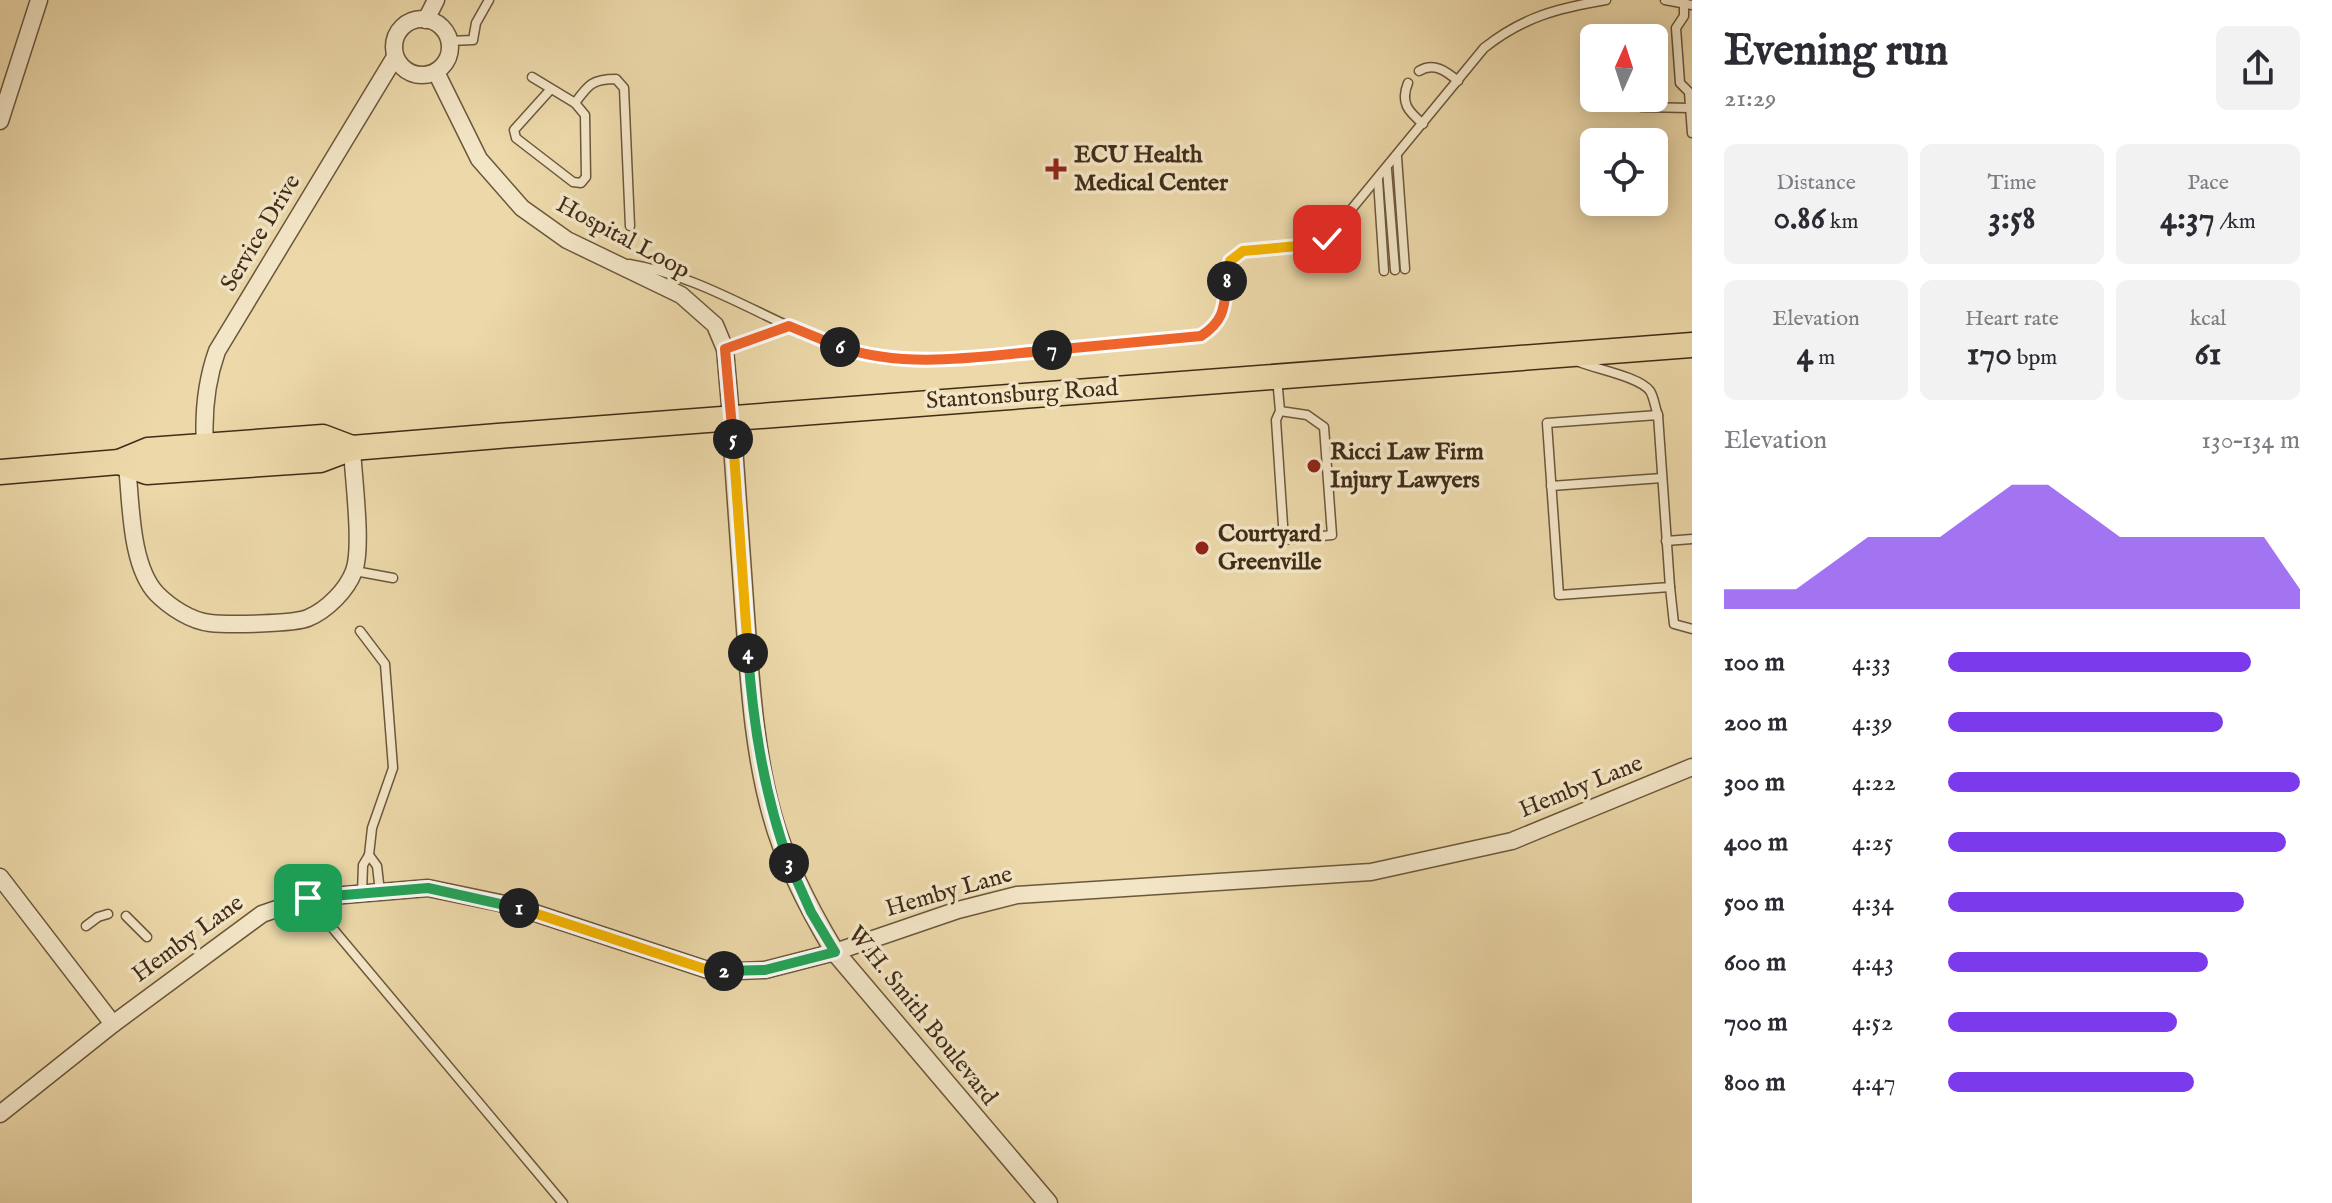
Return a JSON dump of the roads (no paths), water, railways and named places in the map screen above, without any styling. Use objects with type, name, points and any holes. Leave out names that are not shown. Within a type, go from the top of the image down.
[{"type":"main road","name":"Stantonsburg Road","points":[[123,463],[147,472],[320,460],[352,448],[1692,345]]},
{"type":"main road","name":"Stantonsburg Road","points":[[0,472],[123,463],[148,450],[323,437],[352,448]]},
{"type":"street","points":[[0,121],[39,0]]},
{"type":"street","points":[[426,20],[436,0]]},
{"type":"street","points":[[426,20],[441,26],[449,41],[448,59],[436,72],[428,75],[412,74],[398,64],[395,57],[393,43],[399,30],[409,22],[426,20]]},
{"type":"street","name":"Service Drive","points":[[205,446],[209,374],[217,351],[395,57]]},
{"type":"street","name":"Hospital Loop","points":[[436,72],[479,159],[522,208],[567,240],[681,295],[715,325],[725,349],[731,417]]},
{"type":"street","name":"W.H. Smith Boulevard","points":[[731,417],[756,731],[771,814],[788,862],[811,912],[835,952],[1048,1203]]},
{"type":"street","points":[[123,463],[136,552],[155,592],[181,612],[209,623],[307,619],[335,600],[354,571],[357,534],[352,448]]},
{"type":"street","name":"Hemby Lane","points":[[0,1114],[113,1024],[262,914],[308,898],[428,888],[500,903],[714,972],[765,970],[835,952],[958,910],[1017,895],[1385,869],[1512,841],[1692,767]]},
{"type":"street","points":[[0,877],[113,1024]]},
{"type":"lane","points":[[449,41],[473,40],[476,23],[489,0]]},
{"type":"lane","points":[[606,260],[652,267],[870,357],[900,360],[1201,336],[1214,327],[1221,316],[1230,261],[1243,251],[1321,244],[1378,180],[1484,48],[1508,29],[1565,7],[1606,0]]},
{"type":"lane","points":[[1665,0],[1686,2],[1684,16],[1676,28],[1680,83],[1690,90],[1692,133]]},
{"type":"lane","points":[[1684,16],[1692,26]]},
{"type":"lane","points":[[1419,71],[1436,67],[1458,81]]},
{"type":"lane","points":[[532,77],[575,103],[585,115],[586,177],[581,183],[573,182],[516,138],[514,130],[550,90]]},
{"type":"lane","points":[[575,103],[588,85],[603,79],[616,79],[624,88],[630,226]]},
{"type":"lane","points":[[1408,83],[1403,94],[1404,104],[1423,124]]},
{"type":"lane","points":[[1668,108],[1690,108]]},
{"type":"lane","points":[[1387,169],[1400,270],[1397,157]]},
{"type":"lane","points":[[1378,180],[1384,271]]},
{"type":"lane","points":[[725,349],[789,326]]},
{"type":"lane","points":[[1560,355],[1612,374],[1630,376],[1650,391],[1658,415],[1674,624],[1692,629]]},
{"type":"lane","points":[[1277,376],[1280,411],[1276,420],[1284,540],[1332,535],[1324,427],[1307,415],[1280,411]]},
{"type":"lane","points":[[1658,415],[1547,423],[1551,486],[1559,595],[1670,587]]},
{"type":"lane","points":[[1551,486],[1662,478]]},
{"type":"lane","points":[[1666,541],[1692,539]]},
{"type":"lane","points":[[354,571],[393,578]]},
{"type":"lane","points":[[360,631],[385,664],[393,768],[372,828],[369,855],[363,865],[362,893]]},
{"type":"lane","points":[[369,855],[377,866],[380,892]]},
{"type":"lane","points":[[308,898],[563,1203]]},
{"type":"lane","points":[[86,926],[108,914]]},
{"type":"lane","points":[[126,916],[147,937]]},
{"type":"place","name":"ECU Health Medical Center","points":[[1056,169]]},
{"type":"place","name":"Ricci Law Firm Injury Lawyers","points":[[1314,466]]},
{"type":"place","name":"Courtyard Greenville","points":[[1202,548]]}]
